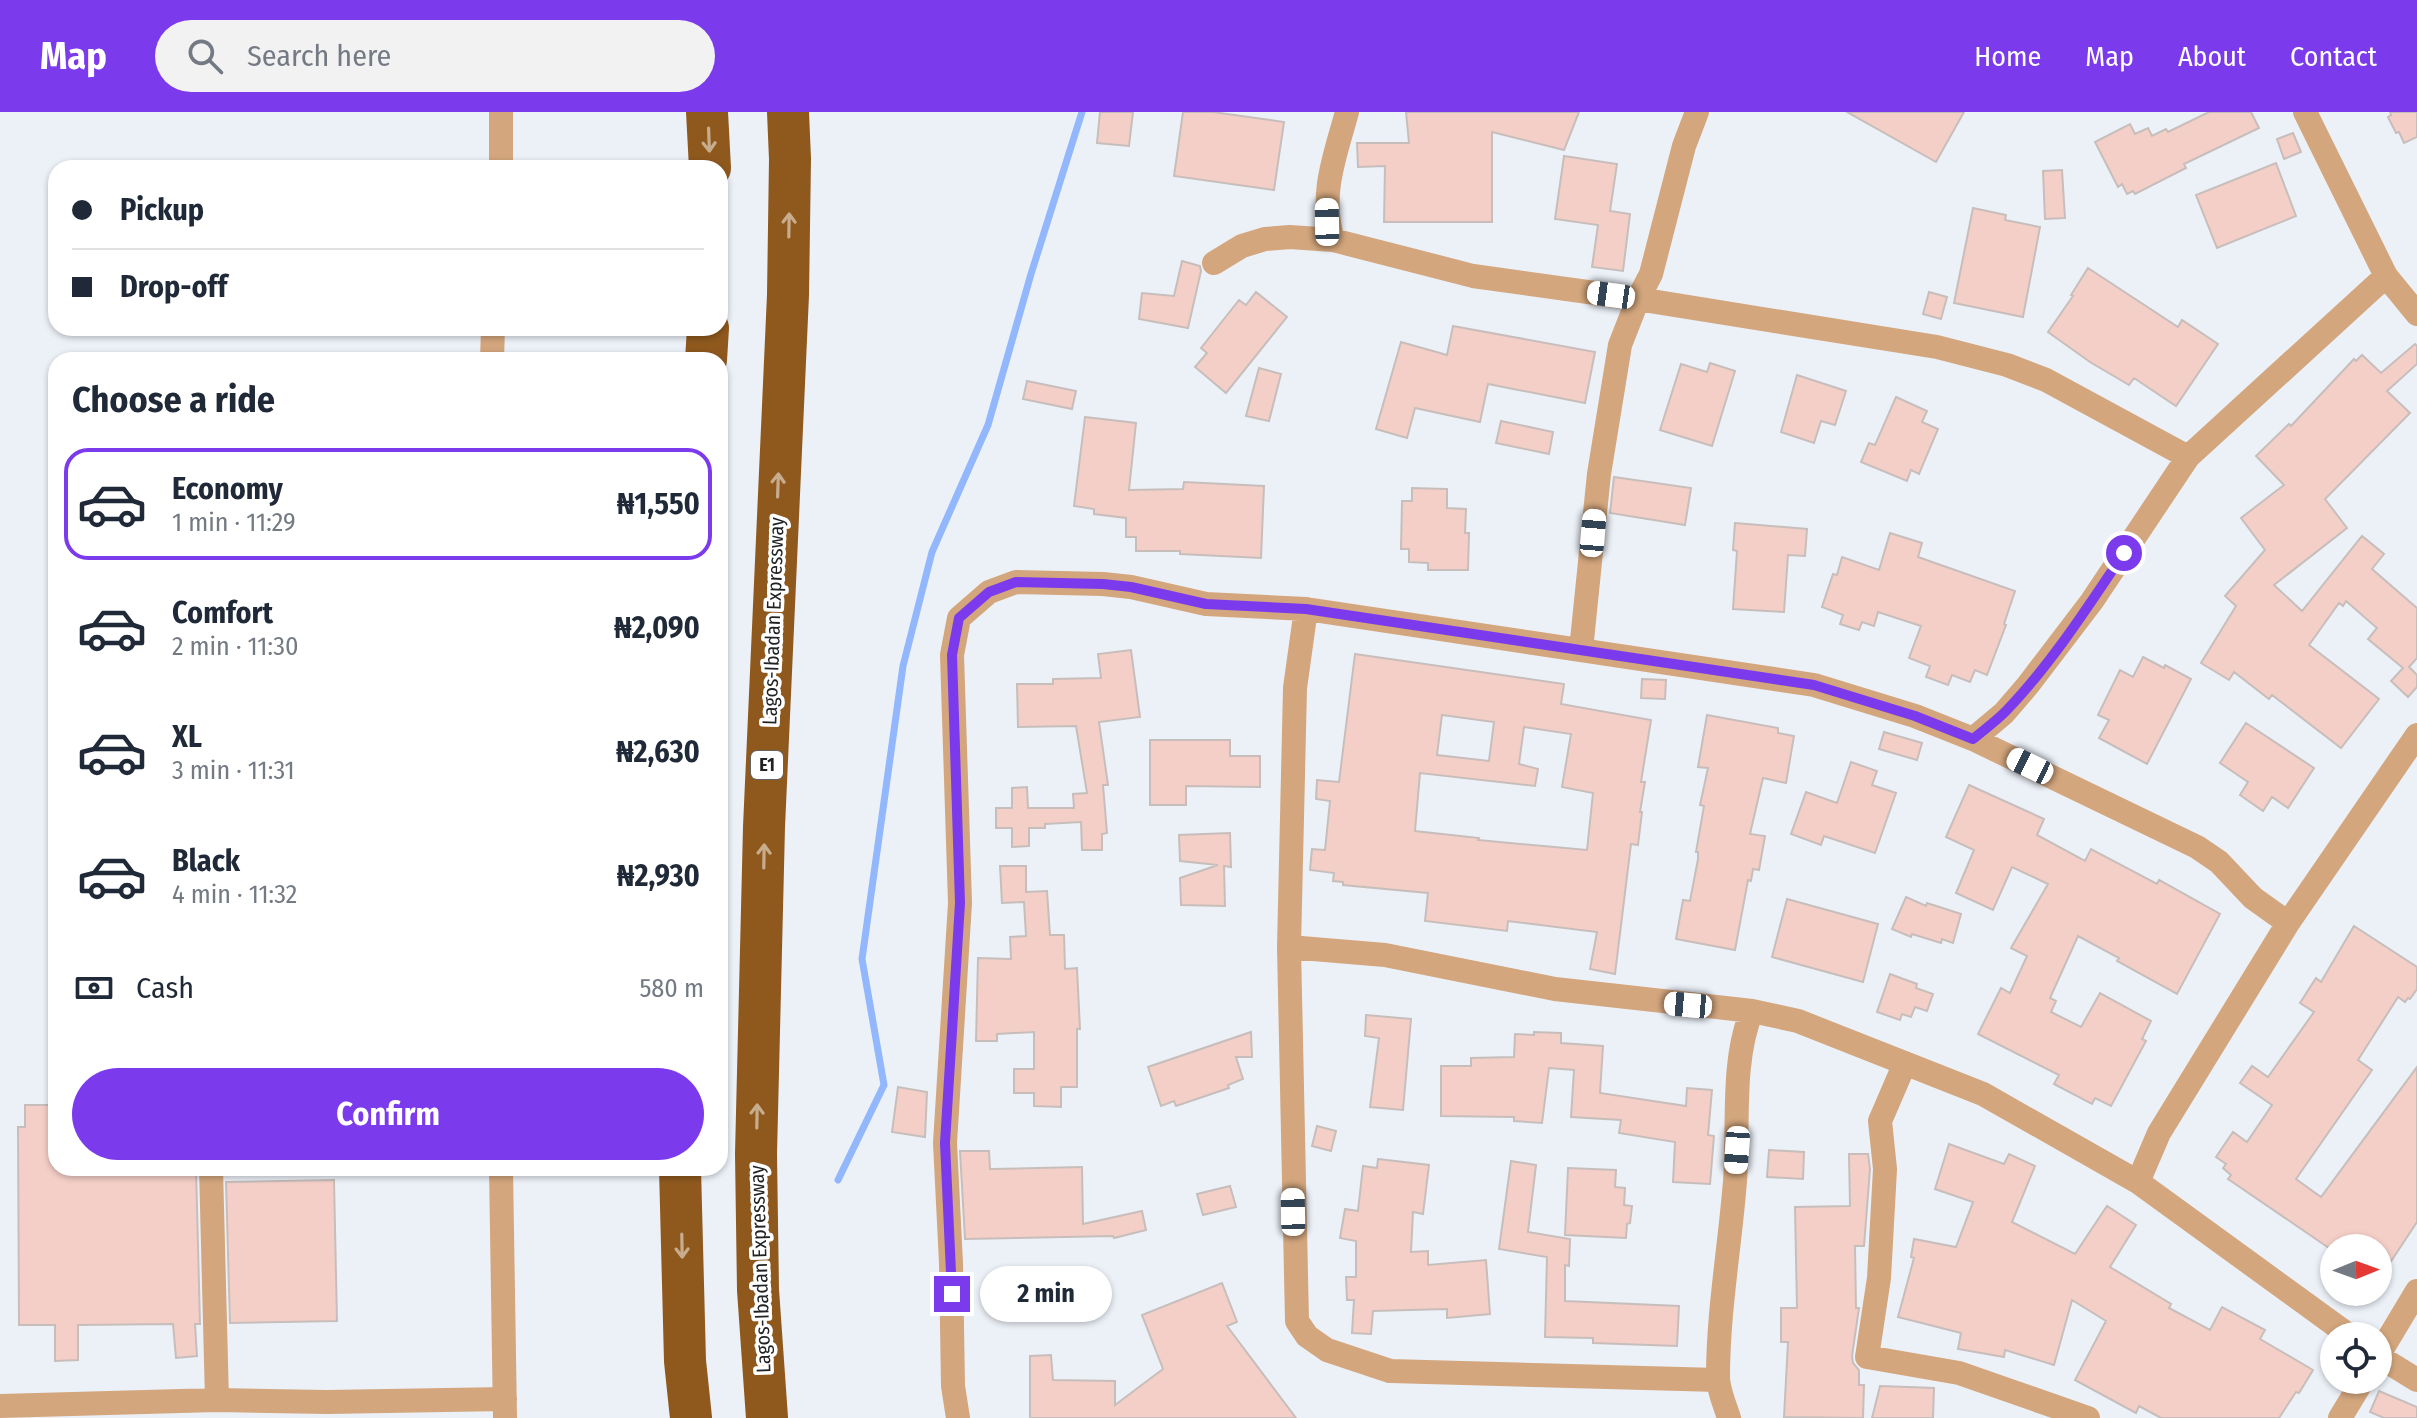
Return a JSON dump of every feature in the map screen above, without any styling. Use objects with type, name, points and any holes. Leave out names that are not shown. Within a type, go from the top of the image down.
[{"type":"highway","points":[[707,112],[710,160]]},
{"type":"highway","name":"Lagos-Ibadan Expressway","points":[[767,1418],[758,1290],[756,1154],[764,827],[788,295],[788,112]]},
{"type":"highway","points":[[680,1176],[685,1361],[691,1418]]},
{"type":"street","points":[[501,112],[501,160]]},
{"type":"street","points":[[1333,240],[1327,222],[1326,186],[1347,112]]},
{"type":"street","points":[[1581,650],[1599,474],[1620,345],[1651,274],[1684,146],[1697,112]]},
{"type":"street","points":[[2305,112],[2386,276],[2417,314]]},
{"type":"street","points":[[1214,263],[1242,246],[1265,239],[1333,240],[1473,276],[1937,347],[2007,365],[2046,380],[2188,457]]},
{"type":"street","points":[[1973,739],[2004,713],[2038,673],[2092,601],[2188,457],[2386,276]]},
{"type":"street","points":[[958,1418],[953,1386],[945,1143],[960,903],[952,655],[959,618],[989,592],[1016,582],[1131,587],[1206,604],[1306,609],[1814,685],[1915,716],[1973,739],[2197,847],[2236,877],[2253,898],[2288,923]]},
{"type":"street","points":[[1306,609],[1295,688],[1289,947],[1297,1321],[1307,1336],[1327,1350],[1390,1371],[1718,1380]]},
{"type":"street","points":[[2138,1182],[2159,1133],[2288,923],[2417,735]]},
{"type":"street","points":[[1289,947],[1385,955],[1555,989],[1752,1011],[1798,1021],[1983,1094],[2138,1182],[2331,1322]]},
{"type":"street","points":[[1729,1418],[1718,1380],[1737,1150],[1739,1066],[1743,1032],[1752,1011]]},
{"type":"street","points":[[1905,1063],[1880,1121],[1885,1169],[1879,1278],[1867,1357],[1959,1373],[2088,1418]]},
{"type":"street","points":[[211,1176],[217,1400]]},
{"type":"street","points":[[0,1406],[217,1400],[505,1409],[501,1176]]},
{"type":"street","points":[[2392,1333],[2417,1291]]},
{"type":"street","points":[[2392,1365],[2417,1380]]},
{"type":"street","points":[[2340,1418],[2355,1394]]},
{"type":"building","points":[[1100,112],[1133,112],[1129,146],[1097,143]]},
{"type":"building","points":[[1183,112],[1213,112],[1284,122],[1274,190],[1174,176]]},
{"type":"building","points":[[1406,112],[1579,112],[1564,150],[1492,132],[1492,222],[1384,222],[1385,166],[1358,167],[1357,143],[1409,143]]},
{"type":"building","points":[[1847,112],[1964,112],[1936,162]]},
{"type":"building","points":[[2209,112],[2251,112],[2259,128],[2184,164],[2186,168],[2135,194],[2133,191],[2127,194],[2122,184],[2118,187],[2095,142],[2130,124],[2135,134],[2148,128],[2152,136],[2166,129],[2168,132]]},
{"type":"building","points":[[2390,112],[2417,112],[2417,137],[2404,143],[2388,117]]},
{"type":"building","points":[[2293,133],[2301,152],[2284,159],[2277,139]]},
{"type":"building","points":[[1564,156],[1617,164],[1610,211],[1630,214],[1623,271],[1592,267],[1598,225],[1555,219]]},
{"type":"building","points":[[2276,163],[2296,216],[2217,248],[2196,195]]},
{"type":"building","points":[[2062,170],[2065,218],[2045,219],[2043,171]]},
{"type":"building","points":[[1973,208],[2006,215],[2005,220],[2040,227],[2023,317],[1954,303]]},
{"type":"building","points":[[1182,261],[1200,266],[1201,271],[1188,328],[1139,319],[1142,293],[1174,296]]},
{"type":"building","points":[[2088,268],[2178,327],[2182,320],[2218,344],[2176,406],[2134,378],[2129,385],[2048,332]]},
{"type":"building","points":[[1256,292],[1287,317],[1226,393],[1195,367],[1207,353],[1201,348],[1239,300],[1246,305]]},
{"type":"building","points":[[1929,292],[1947,297],[1941,319],[1923,314]]},
{"type":"building","points":[[1453,326],[1595,352],[1585,403],[1488,384],[1480,422],[1415,408],[1407,438],[1376,429],[1401,342],[1447,355]]},
{"type":"building","points":[[2415,344],[2417,364],[2387,391],[2410,413],[2325,499],[2347,528],[2274,585],[2302,611],[2362,536],[2384,554],[2372,569],[2417,608],[2417,658],[2409,667],[2417,675],[2417,687],[2408,697],[2391,681],[2403,668],[2368,639],[2377,628],[2346,601],[2343,606],[2339,603],[2309,645],[2379,699],[2341,748],[2272,695],[2269,699],[2234,672],[2229,680],[2201,663],[2236,606],[2225,596],[2265,550],[2241,518],[2284,485],[2256,456],[2289,424],[2291,426],[2354,359],[2356,361],[2362,355],[2381,373]]},
{"type":"building","points":[[1710,363],[1735,371],[1712,446],[1660,430],[1681,364],[1707,372]]},
{"type":"building","points":[[1259,368],[1281,374],[1269,421],[1246,416]]},
{"type":"building","points":[[1797,375],[1846,391],[1835,425],[1821,421],[1814,443],[1781,432]]},
{"type":"building","points":[[1027,381],[1076,391],[1072,409],[1023,399]]},
{"type":"building","points":[[1896,397],[1927,411],[1922,422],[1938,429],[1919,474],[1911,470],[1907,481],[1861,462],[1869,443],[1875,445]]},
{"type":"building","points":[[1085,417],[1136,423],[1129,490],[1183,489],[1184,482],[1264,486],[1261,558],[1180,554],[1180,551],[1136,551],[1136,537],[1126,537],[1126,518],[1094,514],[1094,509],[1074,506]]},
{"type":"building","points":[[1501,421],[1553,432],[1549,454],[1496,443]]},
{"type":"building","points":[[1614,477],[1691,488],[1685,525],[1610,513]]},
{"type":"building","points":[[1412,488],[1447,489],[1447,508],[1466,509],[1468,570],[1428,570],[1428,563],[1409,562],[1409,549],[1401,549],[1402,501],[1412,501]]},
{"type":"building","points":[[1735,523],[1807,529],[1805,556],[1788,555],[1784,612],[1733,609],[1737,551],[1733,550]]},
{"type":"building","points":[[1890,533],[1922,543],[1918,557],[2015,591],[1987,675],[1975,670],[1970,682],[1952,675],[1948,685],[1926,677],[1930,666],[1909,658],[1921,626],[1878,612],[1874,626],[1862,622],[1859,630],[1840,624],[1843,615],[1822,607],[1842,557],[1879,570]]},
{"type":"building","points":[[1131,650],[1140,717],[1099,722],[1108,785],[1103,785],[1107,833],[1102,834],[1102,850],[1082,850],[1081,822],[1029,828],[1029,846],[1012,847],[1012,828],[996,828],[996,808],[1012,808],[1012,788],[1027,787],[1028,808],[1074,808],[1073,794],[1087,793],[1076,726],[1018,727],[1017,684],[1053,684],[1053,679],[1101,678],[1098,654]]},
{"type":"building","points":[[1355,654],[1564,684],[1561,704],[1651,720],[1641,782],[1645,782],[1638,845],[1631,844],[1615,974],[1590,969],[1597,932],[1508,921],[1507,931],[1425,921],[1428,893],[1343,885],[1343,882],[1333,881],[1334,873],[1310,870],[1312,849],[1325,850],[1330,801],[1316,799],[1317,780],[1339,782]],"holes":[[[1442,715],[1494,722],[1489,761],[1437,755]],[[1524,727],[1571,734],[1562,787],[1593,793],[1587,850],[1415,831],[1420,773],[1535,786],[1538,769],[1519,764]]]},
{"type":"building","points":[[2143,657],[2191,679],[2147,764],[2099,738],[2109,720],[2098,715],[2120,670],[2133,677]]},
{"type":"building","points":[[1642,679],[1666,680],[1665,699],[1641,698]]},
{"type":"building","points":[[1707,715],[1778,728],[1778,733],[1794,736],[1786,783],[1763,778],[1750,834],[1765,836],[1759,870],[1753,869],[1751,881],[1748,880],[1735,950],[1676,939],[1683,900],[1690,901],[1698,859],[1696,852],[1704,806],[1700,805],[1708,768],[1698,767]]},
{"type":"building","points":[[2246,723],[2314,768],[2288,808],[2272,797],[2263,811],[2240,795],[2248,782],[2220,763]]},
{"type":"building","points":[[1884,732],[1922,743],[1917,760],[1879,749]]},
{"type":"building","points":[[1150,740],[1230,740],[1230,756],[1260,756],[1260,787],[1186,786],[1186,805],[1150,805]]},
{"type":"building","points":[[1851,762],[1877,771],[1872,785],[1896,793],[1875,853],[1824,836],[1821,845],[1791,834],[1806,792],[1837,803]]},
{"type":"building","points":[[1969,785],[2044,819],[2037,835],[2085,861],[2091,849],[2157,884],[2159,880],[2220,914],[2177,994],[2078,936],[2050,998],[2056,1001],[2051,1012],[2081,1027],[2100,993],[2151,1021],[2142,1039],[2146,1041],[2111,1106],[2095,1098],[2092,1104],[2054,1084],[2059,1075],[1978,1034],[2001,988],[2010,993],[2027,956],[2011,948],[2048,884],[2012,867],[1993,910],[1956,893],[1974,850],[1946,837]]},
{"type":"building","points":[[1230,833],[1231,867],[1224,866],[1225,906],[1181,905],[1180,878],[1218,865],[1180,861],[1179,835]]},
{"type":"building","points":[[1000,866],[1026,866],[1026,892],[1047,891],[1050,935],[1064,935],[1065,969],[1077,968],[1080,1029],[1077,1029],[1077,1087],[1061,1087],[1061,1107],[1034,1106],[1034,1093],[1014,1093],[1014,1069],[1034,1069],[1034,1032],[997,1034],[997,1041],[976,1041],[978,958],[1011,959],[1010,937],[1026,936],[1024,902],[1002,903]]},
{"type":"building","points":[[1906,897],[1926,906],[1927,903],[1961,914],[1953,943],[1942,939],[1941,943],[1912,934],[1911,937],[1892,929]]},
{"type":"building","points":[[1787,899],[1878,924],[1863,982],[1772,957]]},
{"type":"building","points":[[2354,926],[2417,967],[2417,989],[2405,1002],[2398,997],[2358,1060],[2372,1070],[2296,1179],[2321,1197],[2417,1067],[2417,1222],[2392,1260],[2392,1234],[2320,1234],[2320,1242],[2228,1179],[2231,1175],[2223,1168],[2226,1164],[2216,1157],[2233,1132],[2247,1142],[2272,1105],[2240,1083],[2252,1066],[2268,1077],[2314,1012],[2300,1003],[2316,978],[2321,982]]},
{"type":"building","points":[[1890,974],[1933,994],[1927,1011],[1915,1007],[1911,1017],[1902,1014],[1900,1020],[1877,1012]]},
{"type":"building","points":[[1366,1015],[1411,1019],[1403,1110],[1370,1107],[1379,1038],[1365,1036]]},
{"type":"building","points":[[1251,1032],[1252,1057],[1236,1057],[1243,1079],[1228,1085],[1229,1088],[1176,1106],[1174,1101],[1161,1106],[1148,1067]]},
{"type":"building","points":[[1534,1032],[1561,1033],[1561,1043],[1603,1046],[1600,1093],[1686,1106],[1687,1088],[1712,1090],[1708,1135],[1714,1136],[1710,1184],[1673,1182],[1675,1142],[1619,1133],[1621,1120],[1571,1117],[1574,1070],[1549,1068],[1542,1123],[1514,1121],[1514,1117],[1441,1116],[1441,1066],[1471,1066],[1471,1058],[1514,1057],[1515,1034],[1534,1035]]},
{"type":"building","points":[[898,1087],[927,1092],[925,1137],[892,1132]]},
{"type":"building","points":[[25,1105],[48,1105],[48,1176],[196,1176],[200,1324],[195,1324],[197,1356],[176,1358],[173,1324],[78,1325],[78,1360],[55,1361],[55,1325],[19,1325],[18,1127],[25,1127]]},
{"type":"building","points":[[1317,1126],[1336,1131],[1331,1151],[1312,1146]]},
{"type":"building","points":[[1949,1144],[2004,1164],[2009,1154],[2035,1166],[2012,1222],[2075,1254],[2107,1206],[2136,1225],[2110,1267],[2171,1304],[2169,1308],[2210,1330],[2222,1307],[2265,1330],[2260,1339],[2313,1370],[2299,1393],[2296,1392],[2279,1418],[2161,1418],[2139,1406],[2136,1413],[2075,1380],[2106,1321],[2072,1300],[2054,1365],[2005,1350],[2004,1357],[1958,1349],[1961,1333],[1898,1317],[1914,1258],[1911,1257],[1914,1239],[1956,1247],[1973,1202],[1935,1189]]},
{"type":"building","points":[[1769,1150],[1804,1152],[1803,1179],[1767,1177]]},
{"type":"building","points":[[960,1151],[989,1151],[990,1169],[1082,1167],[1083,1224],[1142,1211],[1146,1230],[1114,1238],[965,1239]]},
{"type":"building","points":[[1849,1154],[1868,1154],[1870,1169],[1864,1246],[1855,1246],[1856,1308],[1859,1308],[1852,1356],[1859,1370],[1859,1385],[1864,1385],[1863,1418],[1784,1417],[1788,1342],[1781,1342],[1781,1308],[1797,1308],[1795,1207],[1850,1206]]},
{"type":"building","points":[[1378,1159],[1429,1165],[1423,1214],[1413,1212],[1411,1252],[1428,1251],[1428,1265],[1486,1260],[1490,1314],[1447,1318],[1447,1309],[1373,1311],[1371,1334],[1352,1333],[1354,1300],[1347,1300],[1346,1277],[1356,1277],[1356,1241],[1340,1238],[1345,1209],[1358,1211],[1363,1166],[1377,1168]]},
{"type":"building","points":[[1511,1161],[1536,1165],[1528,1232],[1570,1239],[1569,1266],[1565,1265],[1565,1301],[1679,1306],[1677,1346],[1593,1343],[1593,1338],[1545,1337],[1547,1257],[1499,1249]]},
{"type":"building","points":[[1568,1168],[1616,1170],[1615,1187],[1625,1188],[1624,1205],[1632,1206],[1626,1238],[1565,1235]]},
{"type":"building","points":[[334,1180],[337,1321],[230,1323],[226,1182]]},
{"type":"building","points":[[1230,1186],[1236,1207],[1203,1215],[1197,1194]]},
{"type":"building","points":[[1222,1283],[1237,1322],[1227,1326],[1296,1418],[1030,1418],[1030,1356],[1051,1355],[1053,1380],[1115,1381],[1115,1405],[1163,1369],[1142,1315]]},
{"type":"building","points":[[1880,1386],[1934,1388],[1933,1418],[1872,1418]]},
{"type":"building","points":[[2378,1394],[2386,1394],[2417,1407],[2417,1418],[2384,1418],[2370,1412]]},
{"type":"waterway","points":[[838,1180],[884,1085],[862,959],[903,666],[932,552],[988,425],[1082,112]]},
{"type":"route","points":[[952,1294],[945,1143],[960,903],[952,655],[959,618],[989,592],[1016,582],[1103,584],[1206,604],[1306,609],[1581,650],[1814,685],[1915,716],[1973,739],[2004,713],[2028,685],[2124,553]]}]
